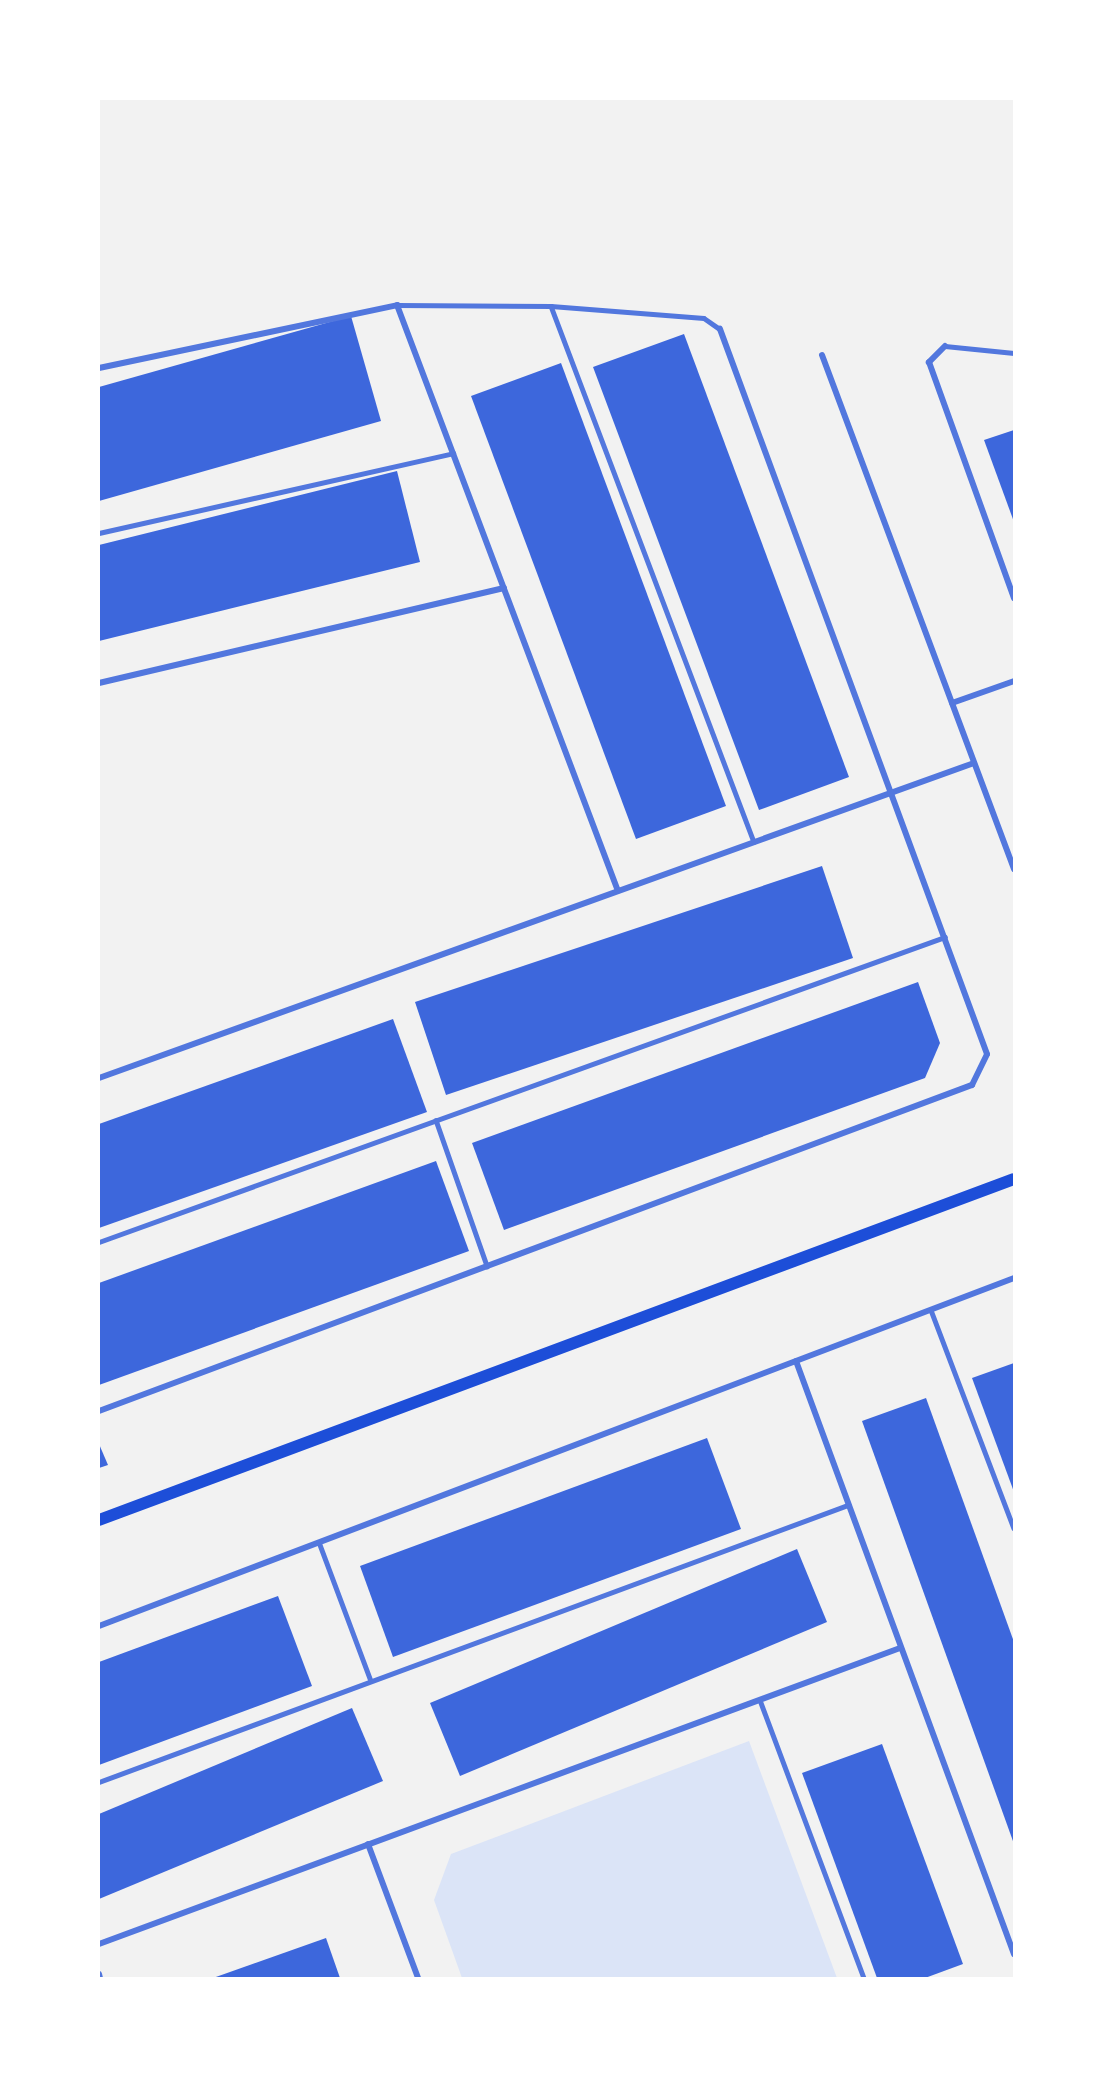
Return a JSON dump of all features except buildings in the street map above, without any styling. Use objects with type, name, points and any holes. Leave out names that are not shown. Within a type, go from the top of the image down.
[{"type":"main road","points":[[99,1520],[1014,1179]]},
{"type":"street","points":[[99,368],[397,304],[618,891]]},
{"type":"street","points":[[99,1411],[972,1085],[987,1054],[720,329]]},
{"type":"street","points":[[945,346],[929,362],[1014,598]]},
{"type":"street","points":[[822,355],[1014,869]]},
{"type":"street","points":[[99,683],[504,588]]},
{"type":"street","points":[[952,703],[1014,681]]},
{"type":"street","points":[[99,1078],[974,762]]},
{"type":"street","points":[[99,1626],[1014,1278]]},
{"type":"street","points":[[796,1361],[1014,1954]]},
{"type":"street","points":[[99,1944],[900,1648]]},
{"type":"street","points":[[368,1844],[418,1978]]},
{"type":"lane","points":[[397,304],[551,306],[704,318],[720,329]]},
{"type":"lane","points":[[551,306],[754,842]]},
{"type":"lane","points":[[945,346],[1014,353]]},
{"type":"lane","points":[[99,533],[453,453]]},
{"type":"lane","points":[[99,1242],[945,937]]},
{"type":"lane","points":[[436,1120],[487,1266]]},
{"type":"lane","points":[[931,1310],[1014,1528]]},
{"type":"lane","points":[[99,1782],[848,1505]]},
{"type":"lane","points":[[319,1542],[371,1681]]},
{"type":"lane","points":[[760,1700],[864,1978]]},
{"type":"shaded area","points":[[749,1741],[837,1978],[462,1978],[434,1900],[451,1854]]}]
